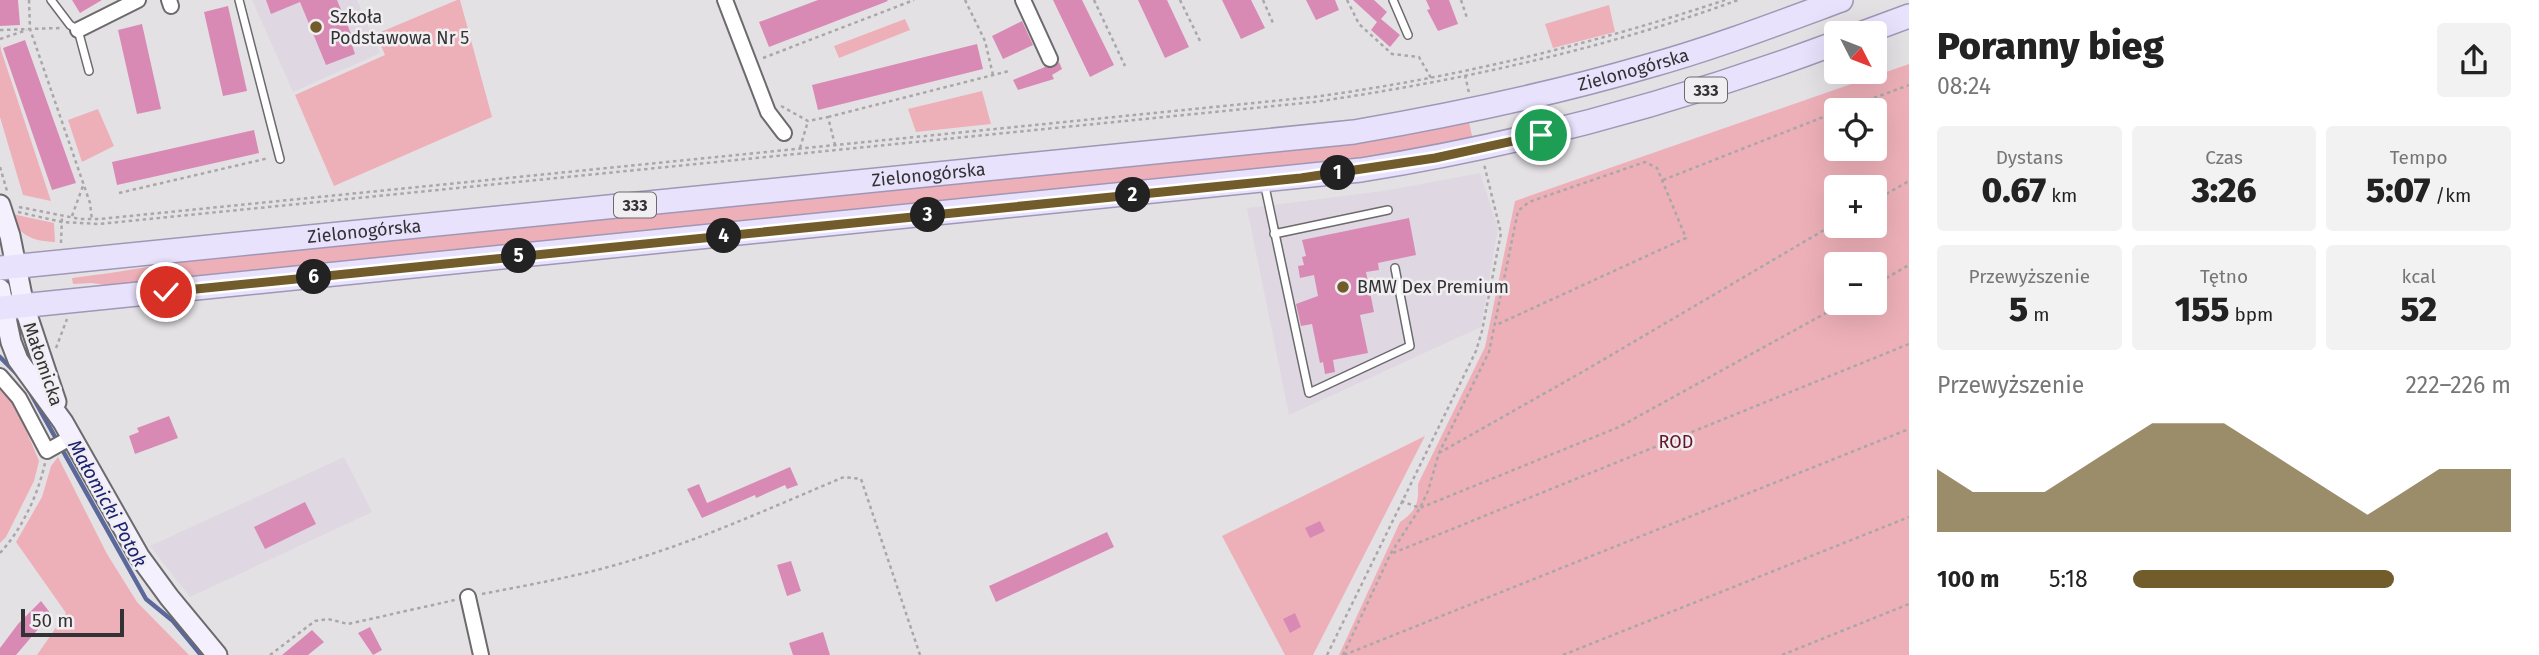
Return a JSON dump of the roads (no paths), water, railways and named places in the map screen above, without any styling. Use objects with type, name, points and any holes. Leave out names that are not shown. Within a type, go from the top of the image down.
[{"type":"main road","name":"Zielonogórska","points":[[8,267],[1354,132],[1473,110],[1609,78],[1705,49],[1841,0]]},
{"type":"main road","points":[[1887,24],[1909,16]]},
{"type":"main road","name":"333","points":[[7,303],[1264,182],[1398,164],[1553,132],[1683,97],[1824,47]]},
{"type":"street","points":[[78,30],[138,0]]},
{"type":"street","points":[[725,0],[768,111],[784,133]]},
{"type":"street","points":[[1023,0],[1050,59]]},
{"type":"street","points":[[5,202],[7,303]]},
{"type":"street","name":"Małomicka","points":[[7,303],[11,343],[60,440],[139,556],[217,655]]},
{"type":"street","name":"Małomicka","points":[[7,303],[60,440]]},
{"type":"street","points":[[0,346],[19,361]]},
{"type":"street","points":[[0,376],[60,440]]},
{"type":"street","points":[[468,597],[481,655]]},
{"type":"lane","points":[[51,0],[70,25],[78,30],[89,71]]},
{"type":"lane","points":[[239,0],[279,157]]},
{"type":"lane","points":[[1393,0],[1408,35]]},
{"type":"lane","points":[[1264,182],[1309,393],[1410,346],[1395,268]]},
{"type":"lane","points":[[1274,234],[1388,210]]},
{"type":"waterway","name":"Małomicki Potok","points":[[0,357],[16,373]]},
{"type":"waterway","name":"Małomicki Potok","points":[[31,394],[146,599],[173,621],[201,655]]},
{"type":"place","name":"Szkoła Podstawowa Nr 5","points":[[316,27]]},
{"type":"place","name":"BMW Dex Premium","points":[[1343,287]]},
{"type":"park label","name":"ROD","points":[[1676,442]]}]
